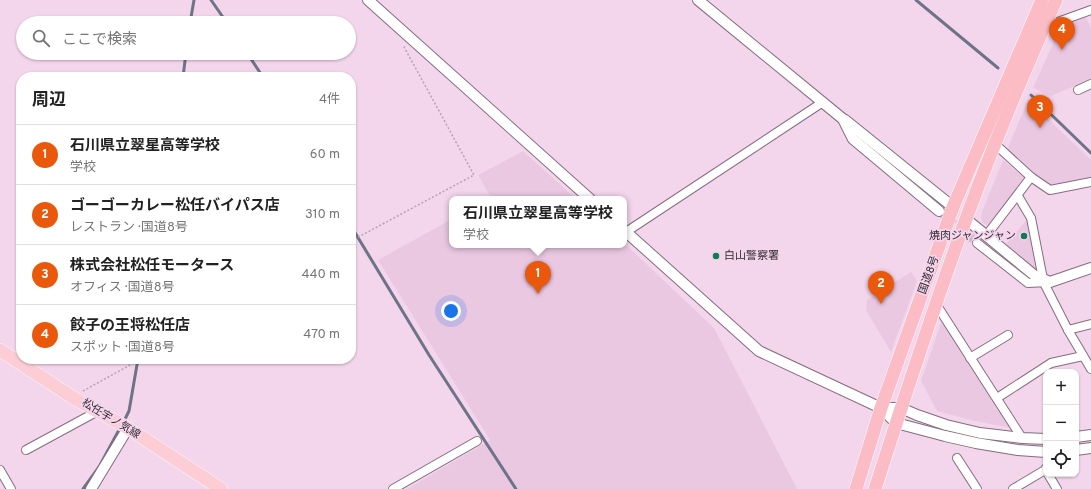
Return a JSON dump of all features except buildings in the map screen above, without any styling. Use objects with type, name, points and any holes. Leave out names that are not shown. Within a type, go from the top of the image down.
[{"type":"highway","name":"国道8号","points":[[856,489],[881,408],[953,207],[1042,0]]},
{"type":"highway","name":"国道8号","points":[[875,489],[936,304],[966,219],[995,144],[1056,0]]},
{"type":"main road","name":"松任宇ノ気線","points":[[0,350],[16,360]]},
{"type":"main road","name":"松任宇ノ気線","points":[[22,364],[72,396],[123,425],[221,489]]},
{"type":"street","points":[[368,0],[587,196]]},
{"type":"street","points":[[698,0],[953,207]]},
{"type":"street","points":[[1044,28],[1091,10]]},
{"type":"street","points":[[1078,90],[1091,84]]},
{"type":"street","points":[[627,230],[823,102]]},
{"type":"street","points":[[843,119],[853,140],[939,211]]},
{"type":"street","points":[[995,144],[1031,177],[1050,190],[1091,182]]},
{"type":"street","points":[[986,236],[1031,177]]},
{"type":"street","points":[[1018,196],[1031,218],[1046,281],[1068,330],[1091,369]]},
{"type":"street","points":[[966,219],[1034,275],[1046,281]]},
{"type":"street","points":[[627,233],[759,351],[881,408],[896,423],[976,443],[1018,450],[1043,452]]},
{"type":"street","points":[[977,243],[1028,284],[1046,281],[1091,268]]},
{"type":"street","points":[[936,304],[1022,438]]},
{"type":"street","points":[[1068,330],[1091,324]]},
{"type":"street","points":[[970,358],[1008,336]]},
{"type":"street","points":[[997,398],[1051,364],[1084,356]]},
{"type":"street","points":[[881,408],[901,408],[946,425],[980,433],[1043,439]]},
{"type":"street","points":[[26,450],[98,411]]},
{"type":"street","points":[[91,489],[123,425]]},
{"type":"street","points":[[1079,437],[1091,435]]},
{"type":"street","points":[[393,489],[477,441]]},
{"type":"street","points":[[1079,450],[1091,448]]},
{"type":"street","points":[[956,458],[977,489]]},
{"type":"street","points":[[0,470],[11,489]]},
{"type":"street","points":[[1014,489],[1043,473]]},
{"type":"street","points":[[1050,477],[1057,489]]},
{"type":"path","points":[[356,238],[474,176],[401,41]]},
{"type":"path","points":[[72,396],[131,364]]},
{"type":"shaded area","points":[[1086,17],[1091,29],[1091,79],[1051,96],[1033,88],[1061,26]]},
{"type":"shaded area","points":[[1028,100],[1091,160],[1091,178],[1050,187],[1006,152]]},
{"type":"shaded area","points":[[523,151],[573,196],[490,196],[478,175]]},
{"type":"shaded area","points":[[1003,160],[1026,179],[989,227],[982,222],[982,212]]},
{"type":"shaded area","name":"焼肉ジャンジャン","points":[[1028,218],[1038,269],[1022,259],[1006,244]]},
{"type":"shaded area","points":[[449,221],[449,248],[627,248],[627,246],[714,328],[797,489],[407,489],[490,440],[378,260]]},
{"type":"shaded area","points":[[911,272],[917,281],[891,352],[866,310],[867,300]]},
{"type":"shaded area","points":[[942,320],[1011,428],[970,420],[937,411],[921,381]]},
{"type":"waterway","points":[[191,16],[194,0]]},
{"type":"waterway","points":[[211,0],[222,16]]},
{"type":"waterway","points":[[916,0],[998,68]]},
{"type":"waterway","points":[[184,72],[185,60]]},
{"type":"waterway","points":[[252,60],[260,72]]},
{"type":"waterway","points":[[1031,95],[1091,153]]},
{"type":"waterway","points":[[356,234],[429,355],[516,489]]},
{"type":"waterway","points":[[124,421],[129,411],[137,364]]},
{"type":"waterway","points":[[83,489],[99,467],[120,428]]},
{"type":"tunnel","points":[[939,211],[977,243]]},
{"type":"place","name":"餃子の王将松任店","points":[[1062,50]]},
{"type":"place","name":"株式会社松任モータース","points":[[1040,128]]},
{"type":"place","name":"焼肉ジャンジャン","points":[[1024,236]]},
{"type":"place","name":"白山警察署","points":[[716,256]]},
{"type":"place","name":"石川県立翠星高等学校","points":[[538,294]]},
{"type":"place","name":"ゴーゴーカレー松任バイパス店","points":[[881,304]]}]
